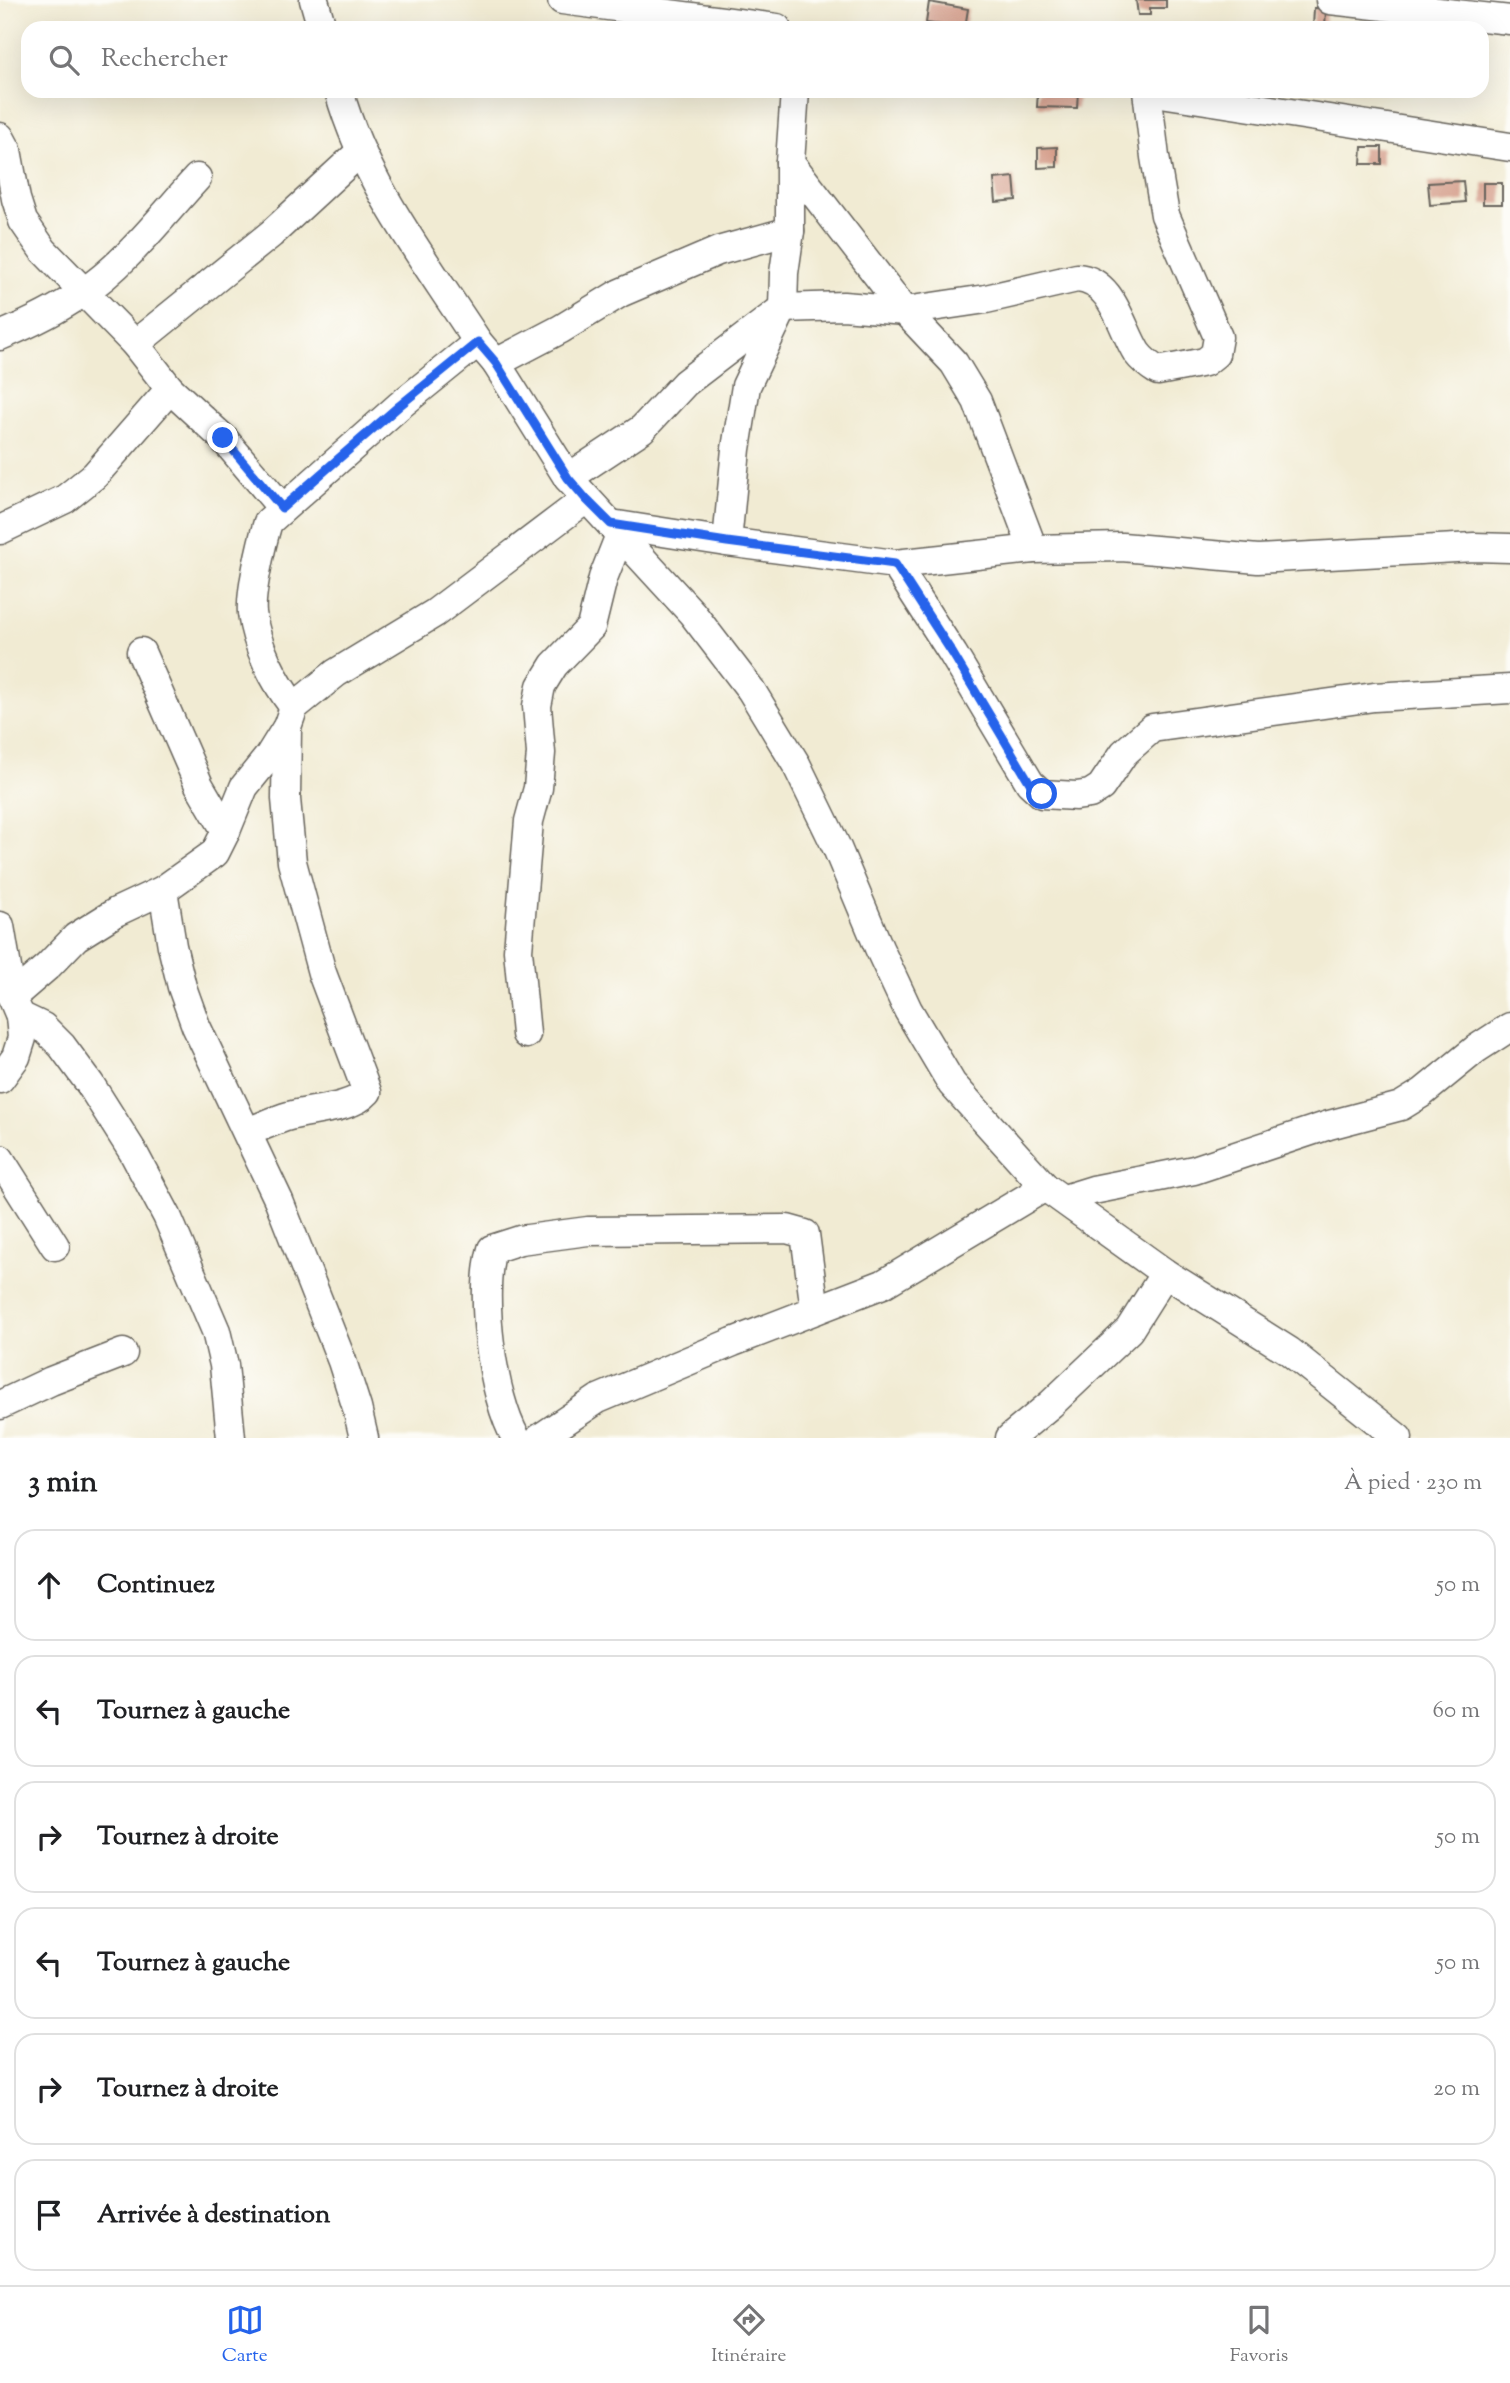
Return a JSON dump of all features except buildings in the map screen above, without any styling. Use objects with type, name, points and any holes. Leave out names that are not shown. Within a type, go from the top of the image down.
[{"type":"street","points":[[313,0],[320,21]]},
{"type":"street","points":[[562,0],[722,21]]},
{"type":"street","points":[[1342,1],[1510,20]]},
{"type":"street","points":[[341,98],[349,126],[372,176],[568,478],[692,613],[751,690],[796,764],[837,848],[908,1010],[952,1084],[1055,1193],[1164,1273],[1289,1351],[1398,1438]]},
{"type":"street","points":[[727,542],[736,449],[746,386],[783,308],[784,273],[790,231],[790,162],[795,98]]},
{"type":"street","points":[[568,478],[642,429],[685,383],[783,308],[843,306],[905,311],[986,299],[1077,278],[1087,279],[1102,288],[1139,355],[1158,371],[1205,362],[1215,354],[1218,337],[1165,215],[1149,98]]},
{"type":"street","points":[[1193,98],[1510,147]]},
{"type":"street","points":[[0,137],[7,150],[23,221],[43,250],[135,344],[170,389],[223,438],[282,508]]},
{"type":"street","points":[[135,344],[271,234],[360,152]]},
{"type":"street","points":[[790,162],[905,311],[954,363],[977,401],[1033,549]]},
{"type":"street","points":[[0,336],[34,322],[84,292],[124,257],[197,178]]},
{"type":"street","points":[[247,1132],[290,1115],[307,1114],[358,1099],[367,1092],[322,973],[292,862],[286,799],[291,717],[256,632],[251,611],[261,544],[268,522],[399,406],[487,352],[561,329],[620,293],[718,251],[790,231]]},
{"type":"street","points":[[0,530],[65,499],[95,475],[170,389]]},
{"type":"street","points":[[16,1007],[48,966],[76,937],[116,912],[163,890],[215,853],[244,787],[269,756],[291,717],[336,673],[436,613],[586,499]]},
{"type":"street","points":[[616,530],[895,564],[1033,549],[1122,547],[1258,559],[1474,547],[1510,548]]},
{"type":"street","points":[[526,1034],[518,950],[530,821],[538,788],[541,753],[537,706],[541,686],[554,665],[592,627],[616,530]]},
{"type":"street","points":[[895,564],[953,654],[1030,783],[1042,794],[1090,794],[1101,787],[1124,753],[1152,728],[1374,697],[1510,689]]},
{"type":"street","points":[[141,652],[199,785],[226,831]]},
{"type":"street","points":[[163,890],[172,946],[195,1026],[279,1201],[342,1361],[364,1438]]},
{"type":"street","points":[[0,926],[22,1038],[16,1057],[0,1079]]},
{"type":"street","points":[[16,1007],[43,1027],[62,1046],[134,1152],[167,1216],[216,1331],[224,1365],[231,1438]]},
{"type":"street","points":[[540,1438],[598,1399],[733,1342],[883,1284],[1055,1193],[1103,1188],[1194,1170],[1329,1125],[1401,1106],[1422,1093],[1476,1049],[1510,1027]]},
{"type":"street","points":[[0,1159],[55,1246]]},
{"type":"street","points":[[516,1438],[500,1401],[492,1362],[487,1281],[492,1249],[520,1240],[588,1231],[800,1231],[804,1234],[807,1246],[815,1310]]},
{"type":"street","points":[[1010,1438],[1051,1404],[1129,1330],[1164,1273]]},
{"type":"street","points":[[0,1405],[51,1381],[123,1353]]},
{"type":"route","points":[[223,438],[282,508],[399,406],[478,342],[496,363],[568,478],[611,524],[895,564],[953,654],[1030,783],[1042,794]]}]
